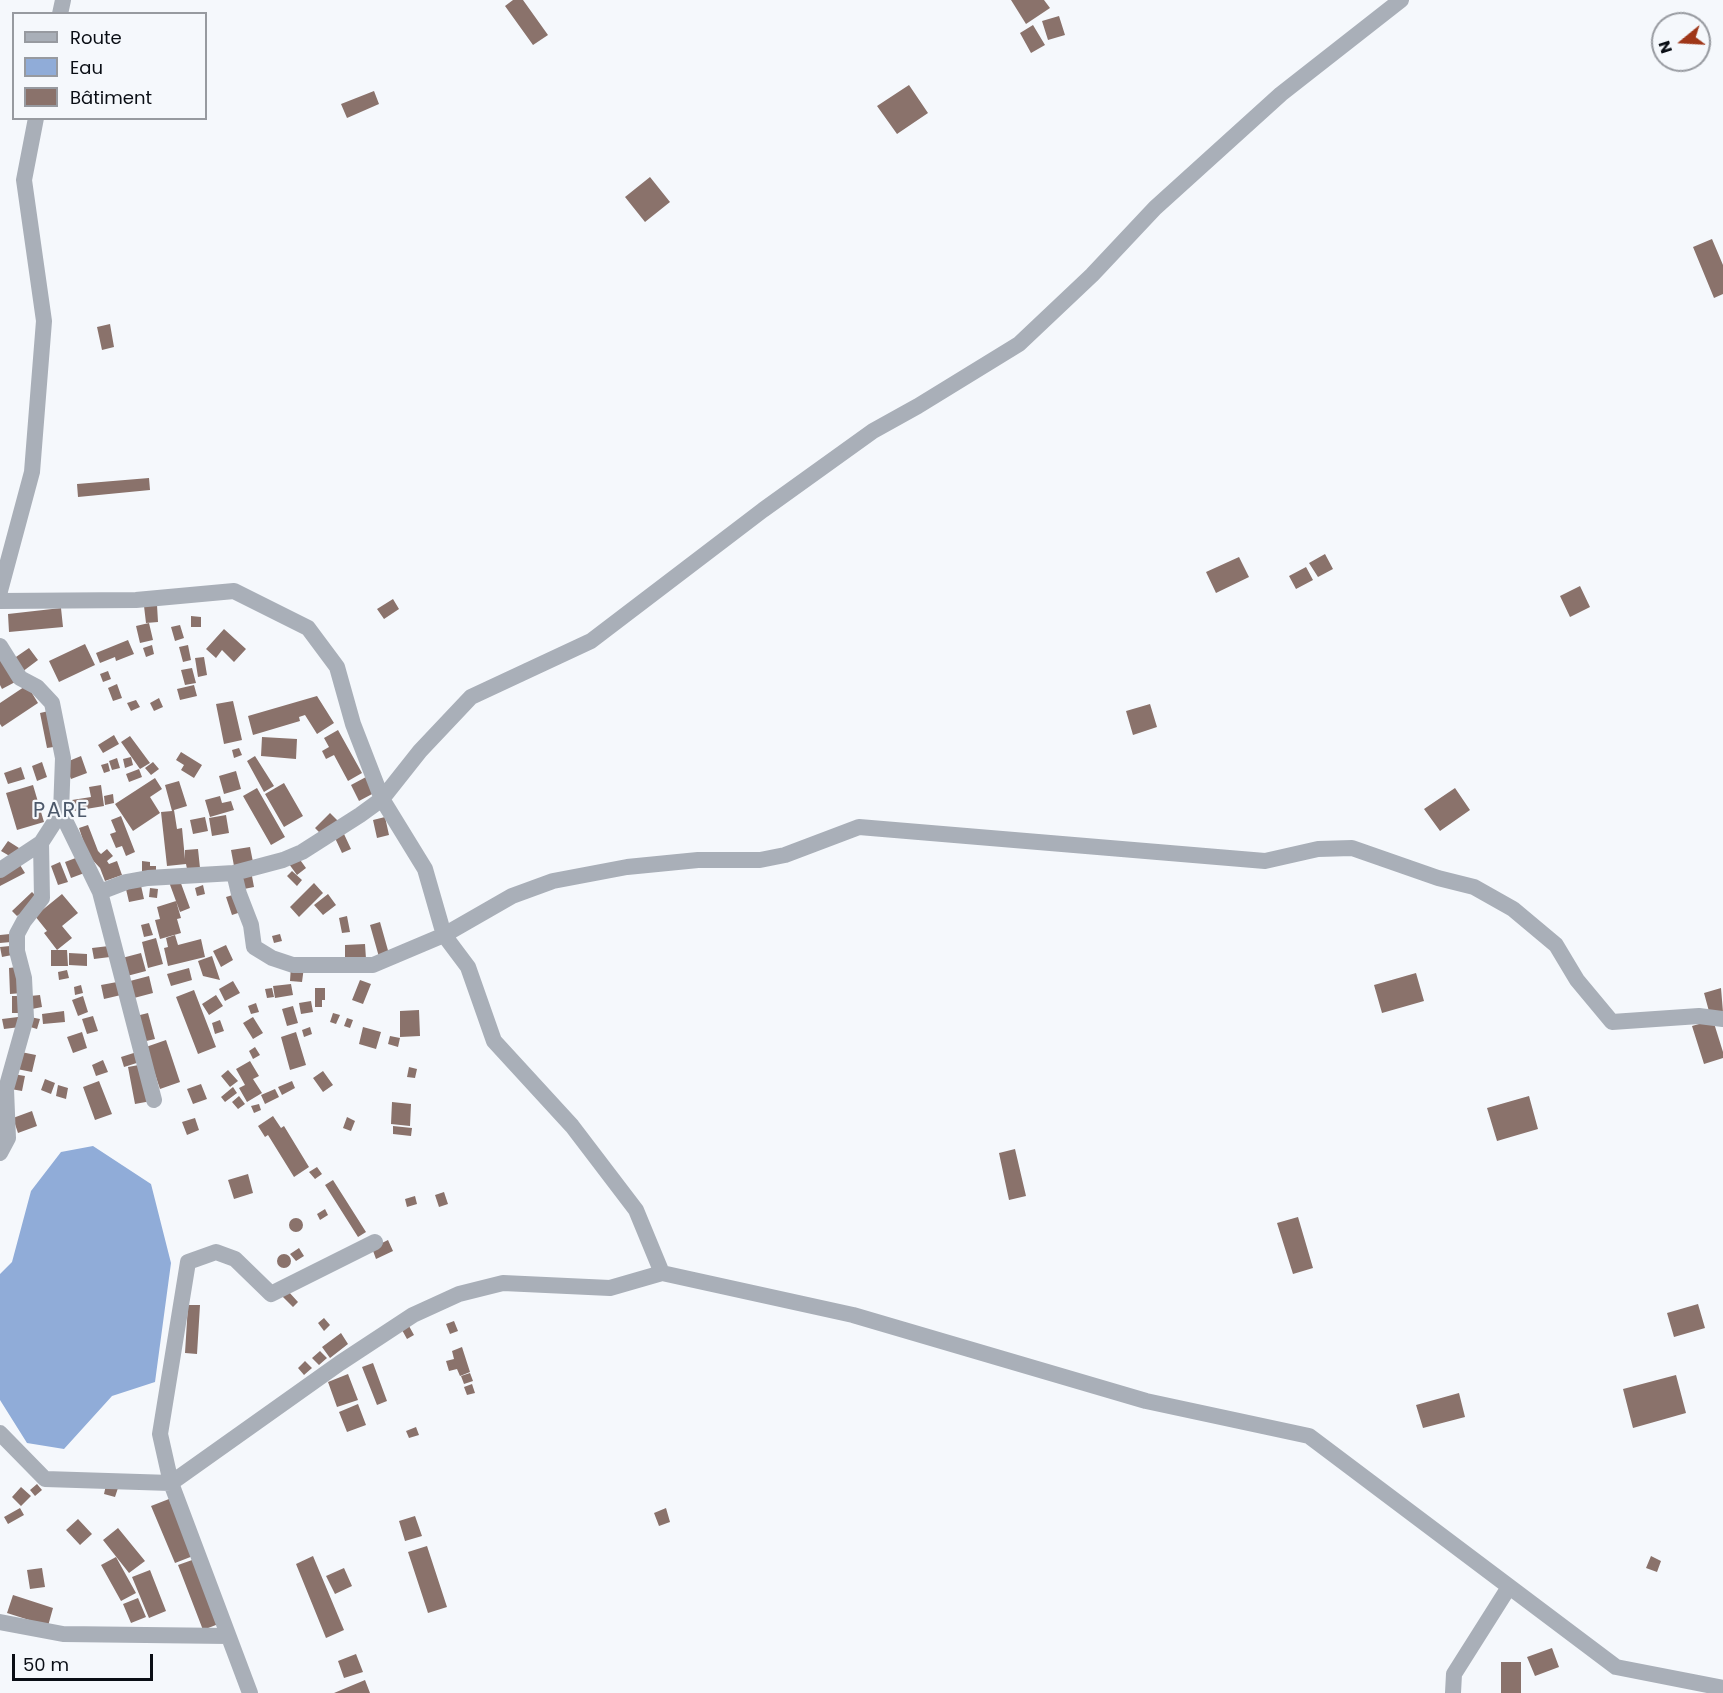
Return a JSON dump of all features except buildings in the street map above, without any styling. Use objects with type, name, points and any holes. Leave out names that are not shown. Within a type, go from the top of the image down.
[{"type":"street","points":[[100,892],[113,885],[148,878],[234,873],[283,860],[302,852],[382,799],[420,751],[471,697],[591,642],[763,510],[873,431],[1019,344],[1092,275],[1155,208],[1281,94],[1401,0]]},
{"type":"street","points":[[0,591],[32,472],[44,321],[24,180],[36,120]]},
{"type":"street","points":[[0,601],[136,600],[234,591],[308,628],[337,667],[353,724],[382,799],[424,868],[444,935],[468,967],[494,1041],[572,1126],[636,1210],[662,1273]]},
{"type":"street","points":[[0,646],[20,678],[37,687],[52,703],[63,758],[61,812],[100,892],[154,1100]]},
{"type":"street","points":[[0,870],[41,843],[61,812]]},
{"type":"street","points":[[234,873],[239,894],[252,925],[254,947],[272,958],[293,965],[372,965],[444,935],[512,896],[553,881],[637,866],[698,860],[760,860],[785,855],[859,828],[1265,861],[1318,849],[1352,848],[1438,878],[1474,887],[1513,909],[1556,945],[1577,980],[1612,1022],[1699,1016],[1723,1018]]},
{"type":"street","points":[[0,1153],[8,1138],[6,1089],[26,1018],[24,978],[17,951],[17,934],[42,898],[41,843]]},
{"type":"street","points":[[250,1693],[171,1483],[160,1434],[188,1262],[216,1252],[235,1259],[271,1294],[375,1242]]},
{"type":"street","points":[[0,1432],[45,1479],[171,1483],[340,1363],[413,1315],[459,1294],[503,1283],[610,1288],[662,1273],[853,1315],[1146,1401],[1309,1436],[1616,1667],[1723,1688]]},
{"type":"street","points":[[1453,1693],[1454,1674],[1509,1587]]},
{"type":"street","points":[[0,1622],[63,1634],[228,1636]]},
{"type":"water","points":[[93,1146],[151,1184],[171,1263],[155,1382],[112,1396],[64,1449],[27,1443],[0,1400],[0,1274],[12,1262],[31,1191],[61,1152]]},
{"type":"district","name":"PARE","points":[[61,812]]}]
